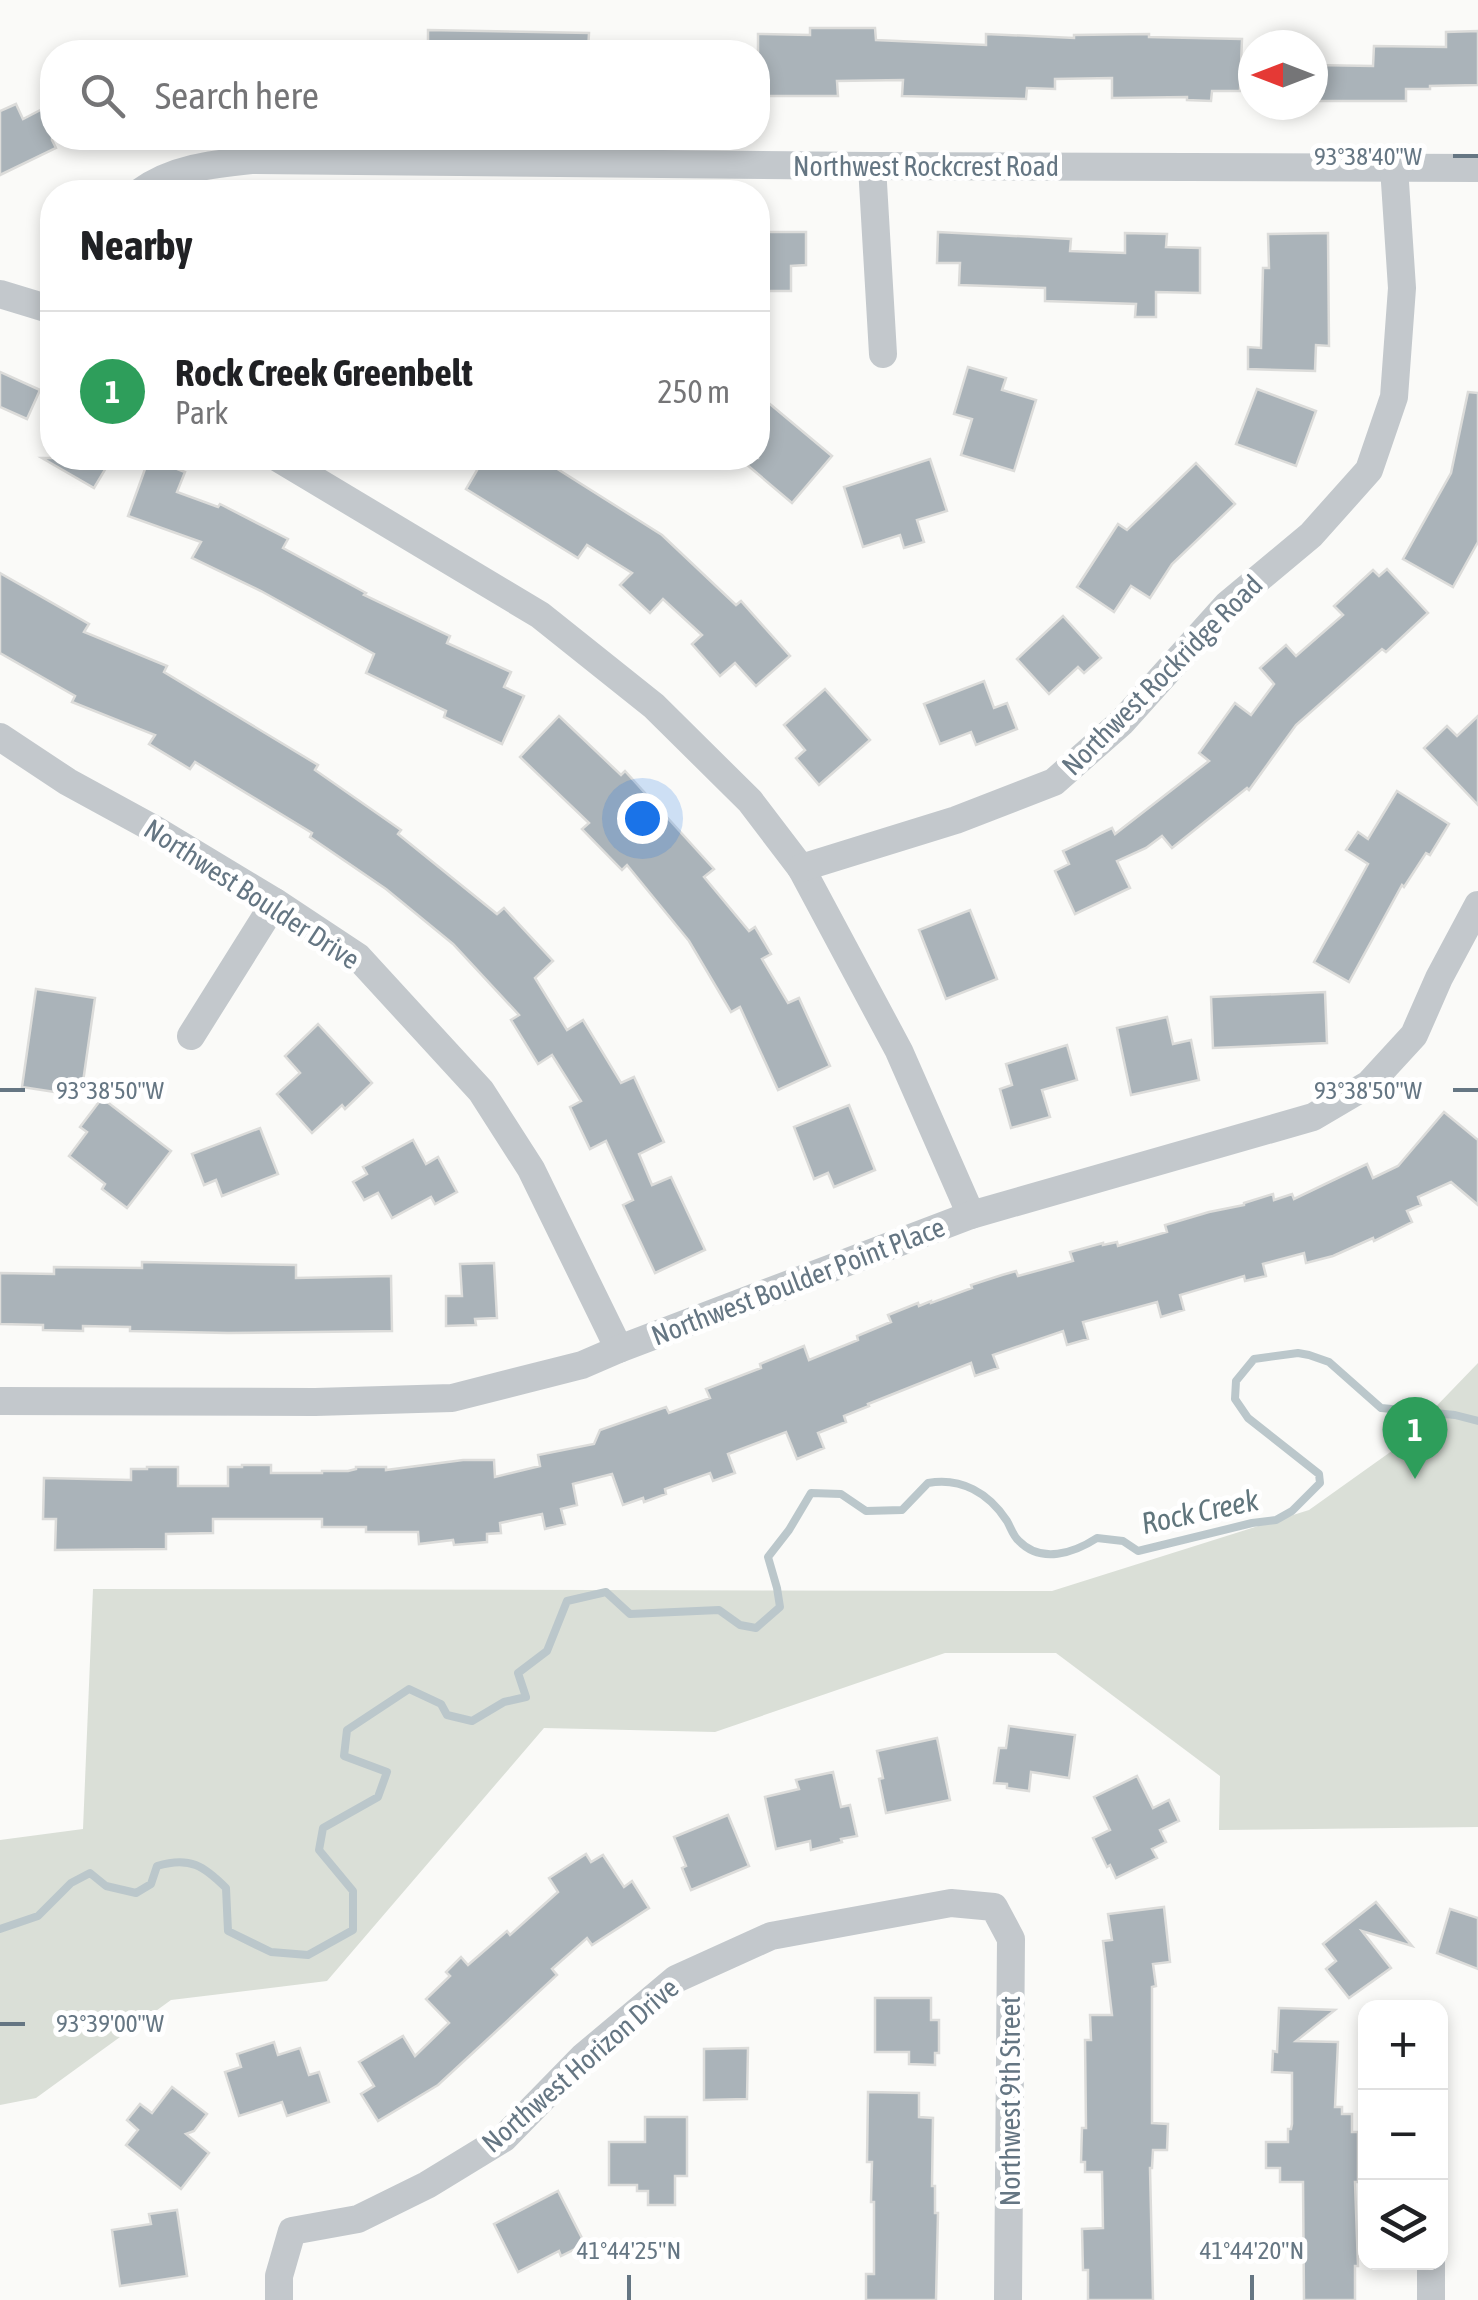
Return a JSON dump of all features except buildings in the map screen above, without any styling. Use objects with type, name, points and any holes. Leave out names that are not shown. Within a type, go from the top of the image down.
[{"type":"street","name":"Northwest Rockcrest Road","points":[[162,180],[202,165],[252,160],[1478,168]]},
{"type":"street","points":[[872,166],[883,354]]},
{"type":"street","name":"Northwest Rockridge Road","points":[[801,868],[956,820],[1054,782],[1122,722],[1227,606],[1311,535],[1369,470],[1394,397],[1402,288],[1394,167]]},
{"type":"street","points":[[0,294],[40,304]]},
{"type":"street","points":[[298,470],[540,615],[654,706],[750,802],[801,868],[899,1051],[971,1215]]},
{"type":"street","name":"Northwest Boulder Drive","points":[[0,737],[68,782],[276,902],[358,957],[481,1091],[531,1170],[619,1349]]},
{"type":"street","points":[[192,1036],[276,902]]},
{"type":"street","name":"Northwest Boulder Point Place","points":[[0,1400],[315,1402],[452,1398],[582,1366],[971,1215],[1313,1117],[1369,1084],[1414,1035],[1478,904]]},
{"type":"street","name":"Northwest Horizon Drive","points":[[279,2300],[280,2276],[292,2232],[358,2219],[427,2185],[504,2138],[583,2056],[676,1979],[771,1936],[951,1903],[994,1907]]},
{"type":"street","name":"Northwest 9th Street","points":[[994,1907],[1010,1939],[1008,2300]]},
{"type":"street","points":[[1431,2270],[1431,2300]]},
{"type":"shaded area","points":[[1478,1363],[1478,1827],[1219,1830],[1220,1776],[1056,1653],[945,1653],[715,1732],[544,1728],[327,1981],[171,2000],[36,2098],[0,2105],[0,1840],[83,1829],[93,1589],[1052,1591],[1309,1510],[1396,1448]]},
{"type":"waterway","name":"Rock Creek","points":[[0,1929],[38,1916],[71,1883],[90,1873],[106,1886],[136,1893],[151,1884],[157,1866],[179,1862],[196,1865],[226,1888],[228,1931],[271,1952],[308,1955],[353,1930],[353,1891],[319,1850],[323,1828],[378,1797],[387,1772],[344,1756],[347,1730],[409,1689],[441,1704],[447,1715],[472,1721],[504,1702],[526,1697],[518,1673],[547,1651],[567,1601],[606,1592],[630,1614],[719,1610],[740,1625],[756,1628],[780,1607],[768,1557],[811,1493],[841,1494],[866,1511],[902,1510],[928,1483],[952,1482],[973,1489],[992,1502],[1017,1539],[1037,1552],[1068,1552],[1097,1538],[1123,1541],[1138,1551],[1276,1520],[1292,1511],[1320,1483],[1319,1474],[1248,1418],[1235,1399],[1236,1381],[1254,1359],[1309,1355],[1329,1362],[1381,1408],[1478,1421]]},
{"type":"place","name":"Rock Creek Greenbelt","points":[[1415,1479]]}]
